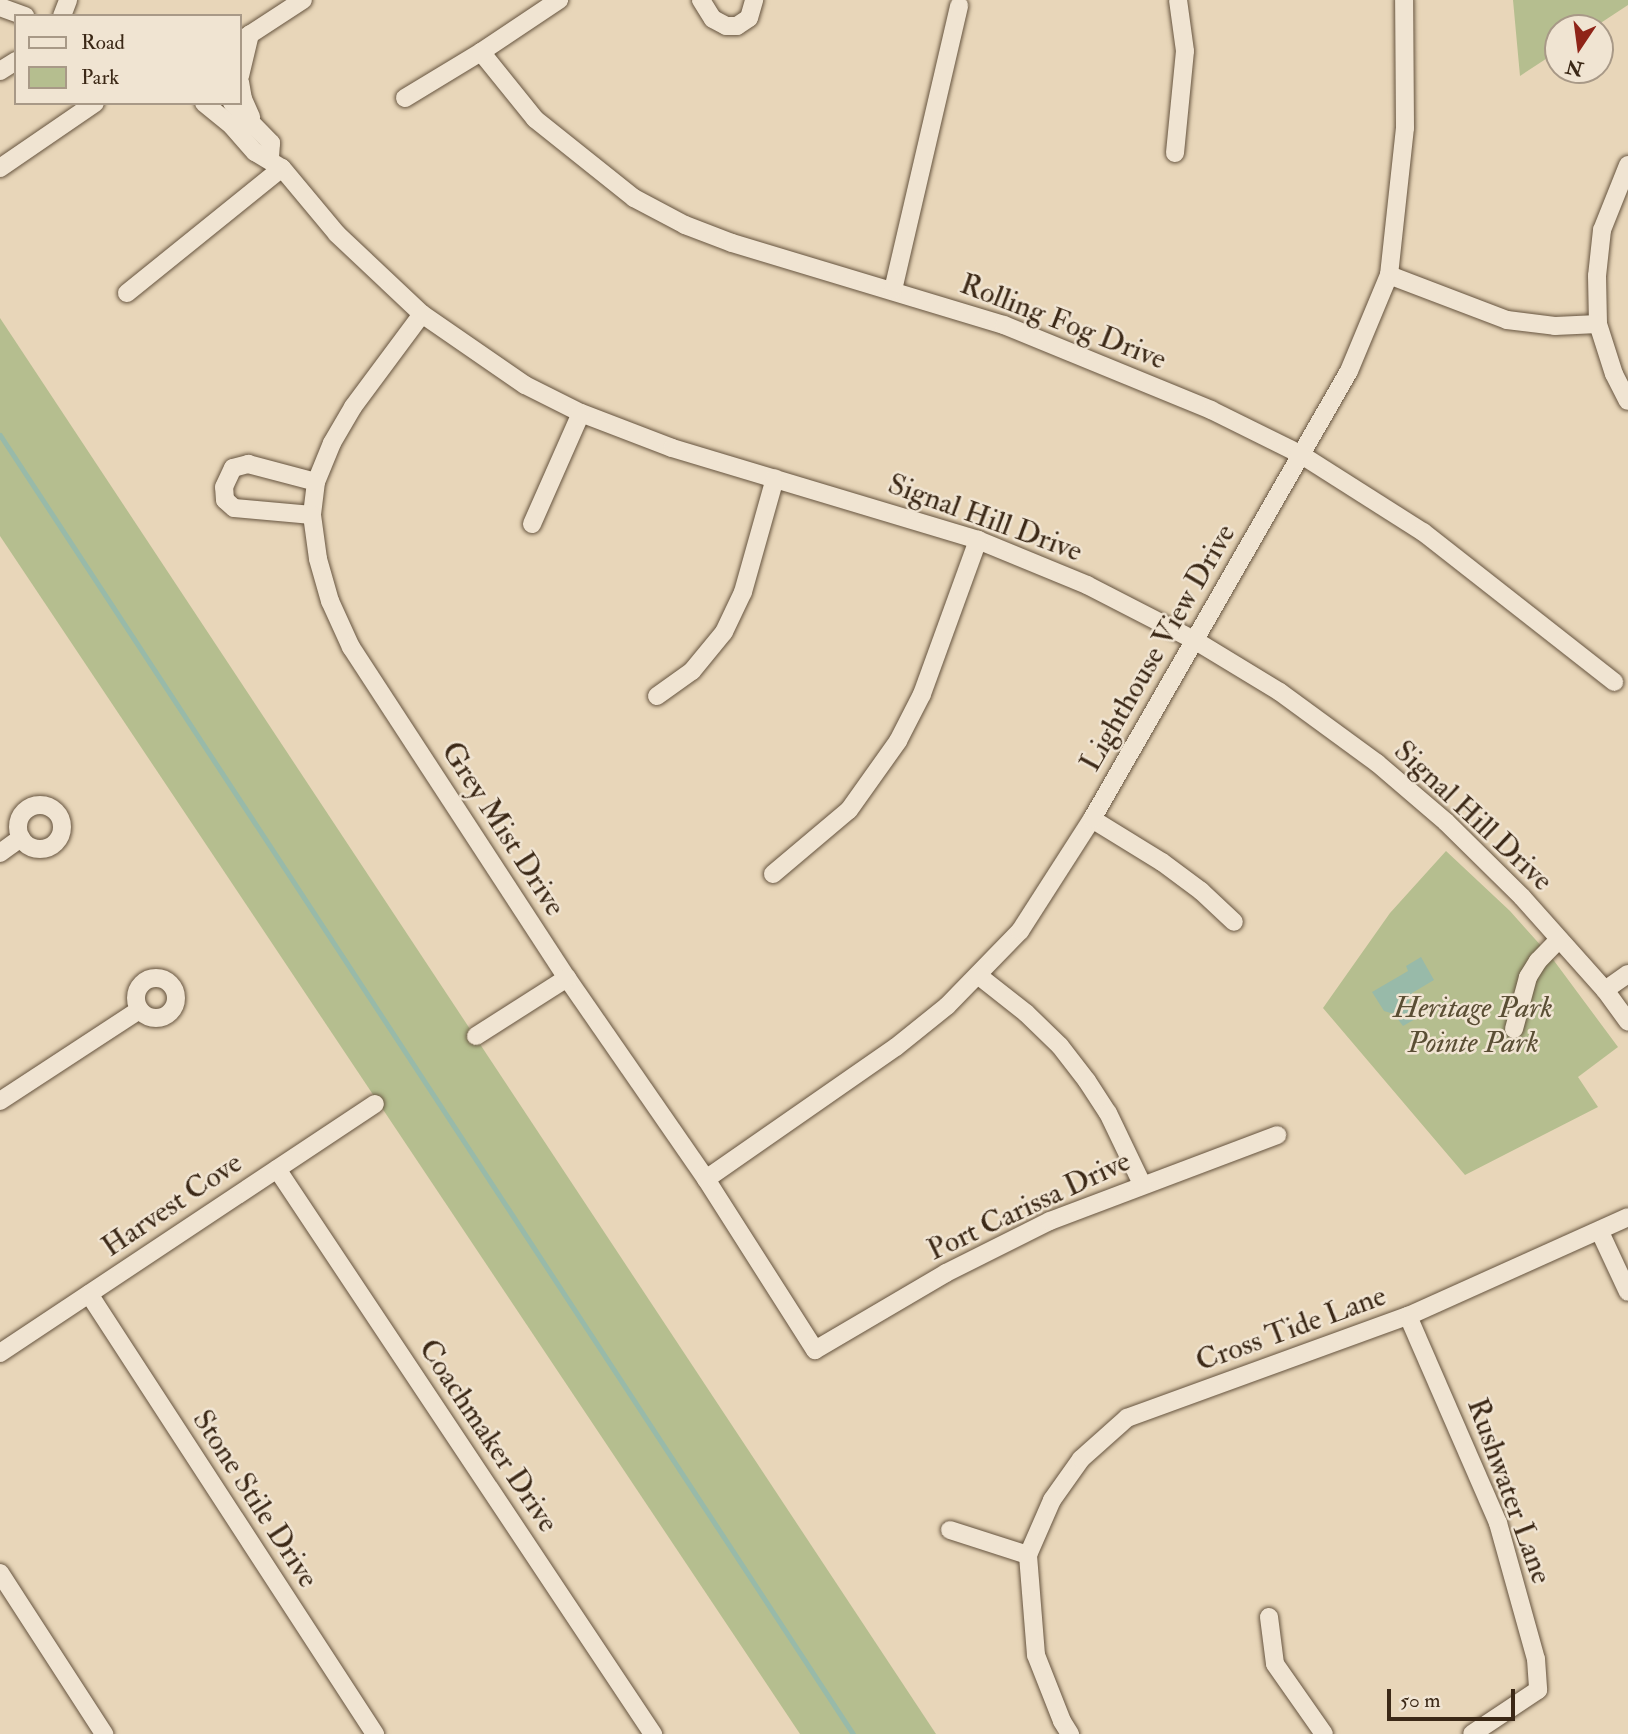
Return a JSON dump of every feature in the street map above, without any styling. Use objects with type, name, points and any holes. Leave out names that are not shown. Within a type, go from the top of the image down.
[{"type":"street","points":[[243,35],[303,0]]},
{"type":"street","points":[[405,98],[559,0]]},
{"type":"street","points":[[701,0],[713,19],[726,26],[737,26],[749,18],[754,0]]},
{"type":"street","points":[[1175,153],[1185,51],[1178,0]]},
{"type":"street","name":"Lighthouse View Drive","points":[[706,1179],[895,1047],[979,976],[1020,931],[1092,819],[1349,371],[1389,275],[1405,128],[1404,0]]},
{"type":"street","points":[[893,290],[958,6]]},
{"type":"street","points":[[0,7],[19,14]]},
{"type":"street","name":"Rolling Fog Drive","points":[[481,52],[535,119],[634,198],[685,225],[732,243],[1004,325],[1104,363],[1211,410],[1300,454],[1423,532],[1614,682]]},
{"type":"street","points":[[242,93],[256,127]]},
{"type":"street","points":[[0,168],[91,105]]},
{"type":"street","name":"Signal Hill Drive","points":[[206,105],[232,126],[255,152],[276,163],[337,234],[422,314],[525,385],[581,413],[672,448],[978,540],[1087,585],[1196,641],[1280,692],[1377,763],[1446,822],[1559,939],[1605,990],[1628,1022]]},
{"type":"street","name":"Signal Hill Drive","points":[[234,105],[271,143],[276,163]]},
{"type":"street","points":[[127,293],[276,163]]},
{"type":"street","points":[[1628,165],[1602,230],[1597,276],[1598,324],[1614,374],[1628,401]]},
{"type":"street","points":[[1389,275],[1507,320],[1555,326],[1598,324]]},
{"type":"street","name":"Grey Mist Drive","points":[[422,314],[353,407],[332,443],[316,482],[312,515],[318,559],[330,601],[351,647],[567,978],[706,1179],[815,1350]]},
{"type":"street","points":[[532,524],[581,413]]},
{"type":"street","points":[[312,515],[234,508],[225,500],[224,487],[233,468],[248,464],[316,482]]},
{"type":"street","points":[[657,696],[692,671],[723,632],[743,592],[775,478]]},
{"type":"street","points":[[773,874],[811,845],[849,810],[898,741],[922,694],[978,540]]},
{"type":"street","points":[[1092,819],[1162,862],[1201,891],[1234,922]]},
{"type":"street","points":[[0,853],[21,838]]},
{"type":"street","points":[[1514,1028],[1528,976],[1559,939]]},
{"type":"street","points":[[1605,990],[1628,974]]},
{"type":"street","points":[[979,976],[1026,1013],[1081,1072],[1108,1112],[1142,1184]]},
{"type":"street","points":[[476,1036],[567,978]]},
{"type":"street","points":[[0,1101],[139,1010]]},
{"type":"street","name":"Harvest Cove","points":[[0,1353],[375,1104]]},
{"type":"street","name":"Port Carissa Drive","points":[[815,1350],[946,1273],[1039,1226],[1142,1184],[1277,1135]]},
{"type":"street","name":"Coachmaker Drive","points":[[277,1169],[653,1734]]},
{"type":"street","name":"Cross Tide Lane","points":[[1028,1555],[1052,1500],[1081,1459],[1127,1418],[1408,1315],[1600,1232],[1628,1217]]},
{"type":"street","points":[[1600,1232],[1628,1292]]},
{"type":"street","name":"Stone Stile Drive","points":[[89,1294],[375,1734]]},
{"type":"street","name":"Rushwater Lane","points":[[1408,1315],[1497,1523],[1535,1659],[1538,1690],[1472,1734]]},
{"type":"street","points":[[950,1530],[1028,1555],[1036,1656],[1062,1721],[1070,1734]]},
{"type":"street","points":[[2,1579],[104,1734]]},
{"type":"street","points":[[1269,1617],[1275,1664],[1324,1734]]},
{"type":"green space","points":[[1513,0],[1628,0],[1628,5],[1614,14],[1544,14],[1544,60],[1520,76]]},
{"type":"green space","points":[[0,318],[936,1734],[800,1734],[0,536]]},
{"type":"green space","name":"Heritage Park Pointe Park","points":[[1446,851],[1510,911],[1552,958],[1618,1047],[1578,1077],[1598,1107],[1465,1175],[1323,1008],[1390,913]]},
{"type":"shaded area","points":[[1421,957],[1434,980],[1412,993],[1408,1005],[1417,1018],[1403,1026],[1394,1014],[1384,1011],[1372,992],[1408,971],[1406,966]]},
{"type":"waterway","points":[[0,435],[853,1734]]}]
